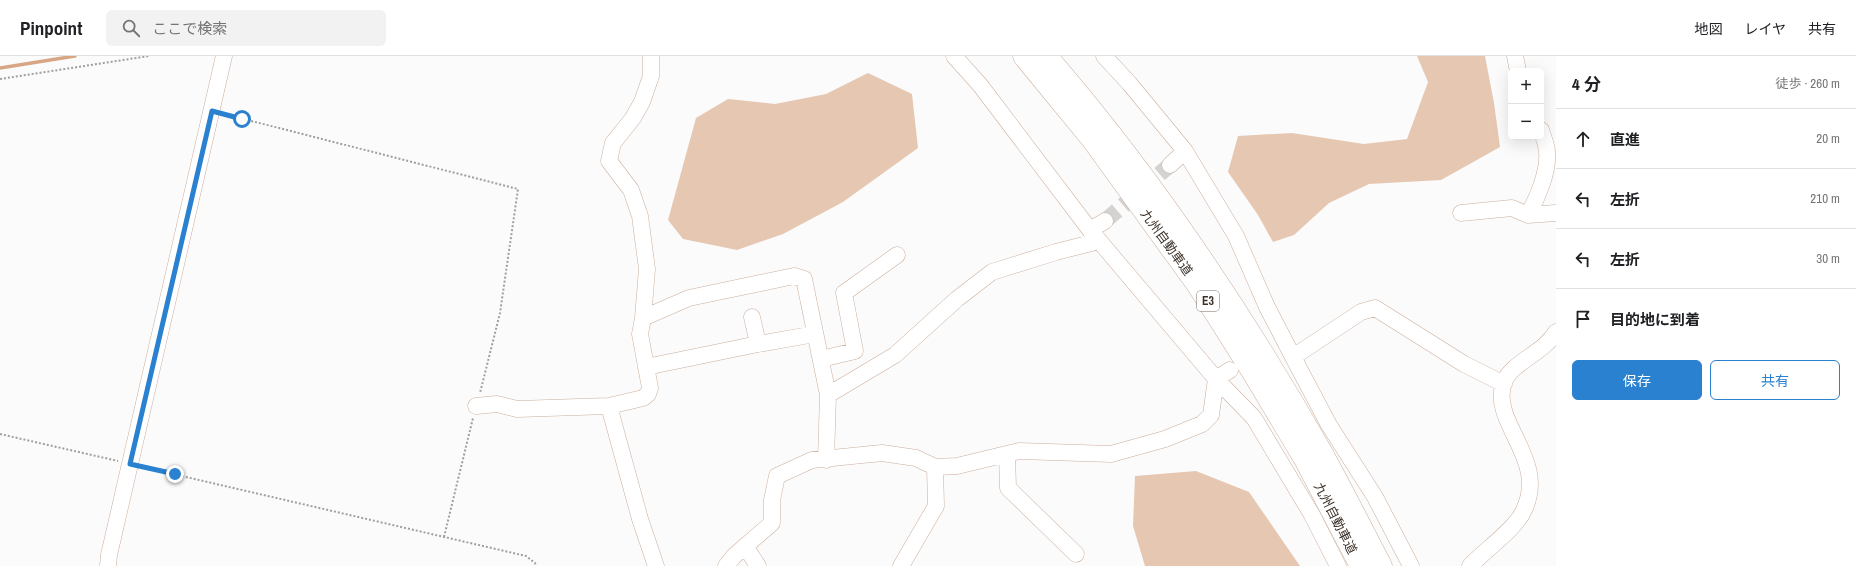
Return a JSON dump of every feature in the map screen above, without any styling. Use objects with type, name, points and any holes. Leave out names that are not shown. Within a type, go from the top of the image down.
[{"type":"highway","name":"九州自動車道","points":[[1024,56],[1093,140],[1198,284],[1305,459],[1361,566]]},
{"type":"highway","name":"九州自動車道","points":[[1046,56],[1156,195],[1212,276],[1269,364],[1321,452],[1382,566]]},
{"type":"street","points":[[108,566],[109,555],[224,56]]},
{"type":"street","points":[[476,406],[497,404],[517,409],[609,406],[643,398],[648,394],[650,388],[640,334],[643,318],[647,269],[640,216],[631,190],[610,161],[613,143],[633,118],[642,102],[651,76],[651,56]]},
{"type":"street","points":[[954,56],[980,85],[1095,236],[1216,379],[1254,418],[1312,514],[1338,566]]},
{"type":"street","points":[[1104,56],[1129,83],[1185,152],[1236,236],[1267,307],[1277,341],[1293,357],[1329,425],[1374,497],[1411,566]]},
{"type":"street","points":[[1515,56],[1517,68]]},
{"type":"street","points":[[1528,215],[1538,196],[1544,177],[1548,152],[1544,139]]},
{"type":"street","points":[[1170,165],[1185,152]]},
{"type":"street","points":[[1461,213],[1512,208],[1528,215],[1556,213]]},
{"type":"street","points":[[828,395],[895,355],[957,299],[992,272],[1056,252],[1095,236],[1105,221]]},
{"type":"street","points":[[821,359],[855,351],[844,293],[897,255]]},
{"type":"street","points":[[643,318],[689,298],[794,276],[804,279],[828,395],[826,460]]},
{"type":"street","points":[[1293,357],[1361,312],[1375,308],[1464,364],[1504,384]]},
{"type":"street","points":[[752,317],[758,344]]},
{"type":"street","points":[[1470,566],[1507,532],[1523,514],[1529,498],[1529,469],[1523,450],[1504,412],[1502,404],[1504,384],[1508,375],[1544,348],[1556,332]]},
{"type":"street","points":[[646,367],[815,334]]},
{"type":"street","points":[[726,566],[734,556],[772,523],[772,500],[777,476],[812,460],[826,460],[882,453],[916,458],[935,467],[957,466],[1019,451],[1111,454],[1165,439],[1202,424],[1211,415],[1216,379],[1230,370]]},
{"type":"street","points":[[609,406],[640,519],[656,566]]},
{"type":"street","points":[[1007,454],[1008,488],[1076,554]]},
{"type":"street","points":[[901,566],[936,506],[935,467]]},
{"type":"street","points":[[745,546],[758,566]]},
{"type":"path","points":[[0,80],[149,56]]},
{"type":"path","points":[[212,111],[518,189],[500,313],[444,537]]},
{"type":"path","points":[[0,434],[526,556],[535,563],[536,566]]},
{"type":"shaded area","points":[[1417,56],[1485,56],[1494,103],[1500,147],[1441,180],[1369,184],[1329,203],[1294,235],[1273,242],[1258,215],[1228,172],[1238,136],[1292,133],[1364,144],[1407,139],[1428,82]]},
{"type":"shaded area","points":[[868,73],[912,94],[918,148],[843,202],[783,234],[737,250],[683,239],[668,220],[696,118],[728,99],[775,104],[826,94]]},
{"type":"shaded area","points":[[1196,471],[1249,492],[1300,566],[1145,566],[1133,526],[1135,476]]},
{"type":"waterway","points":[[0,68],[75,56]]},
{"type":"tunnel","points":[[1105,221],[1170,165]]},
{"type":"route","points":[[175,474],[130,464],[212,111],[242,119]]}]
